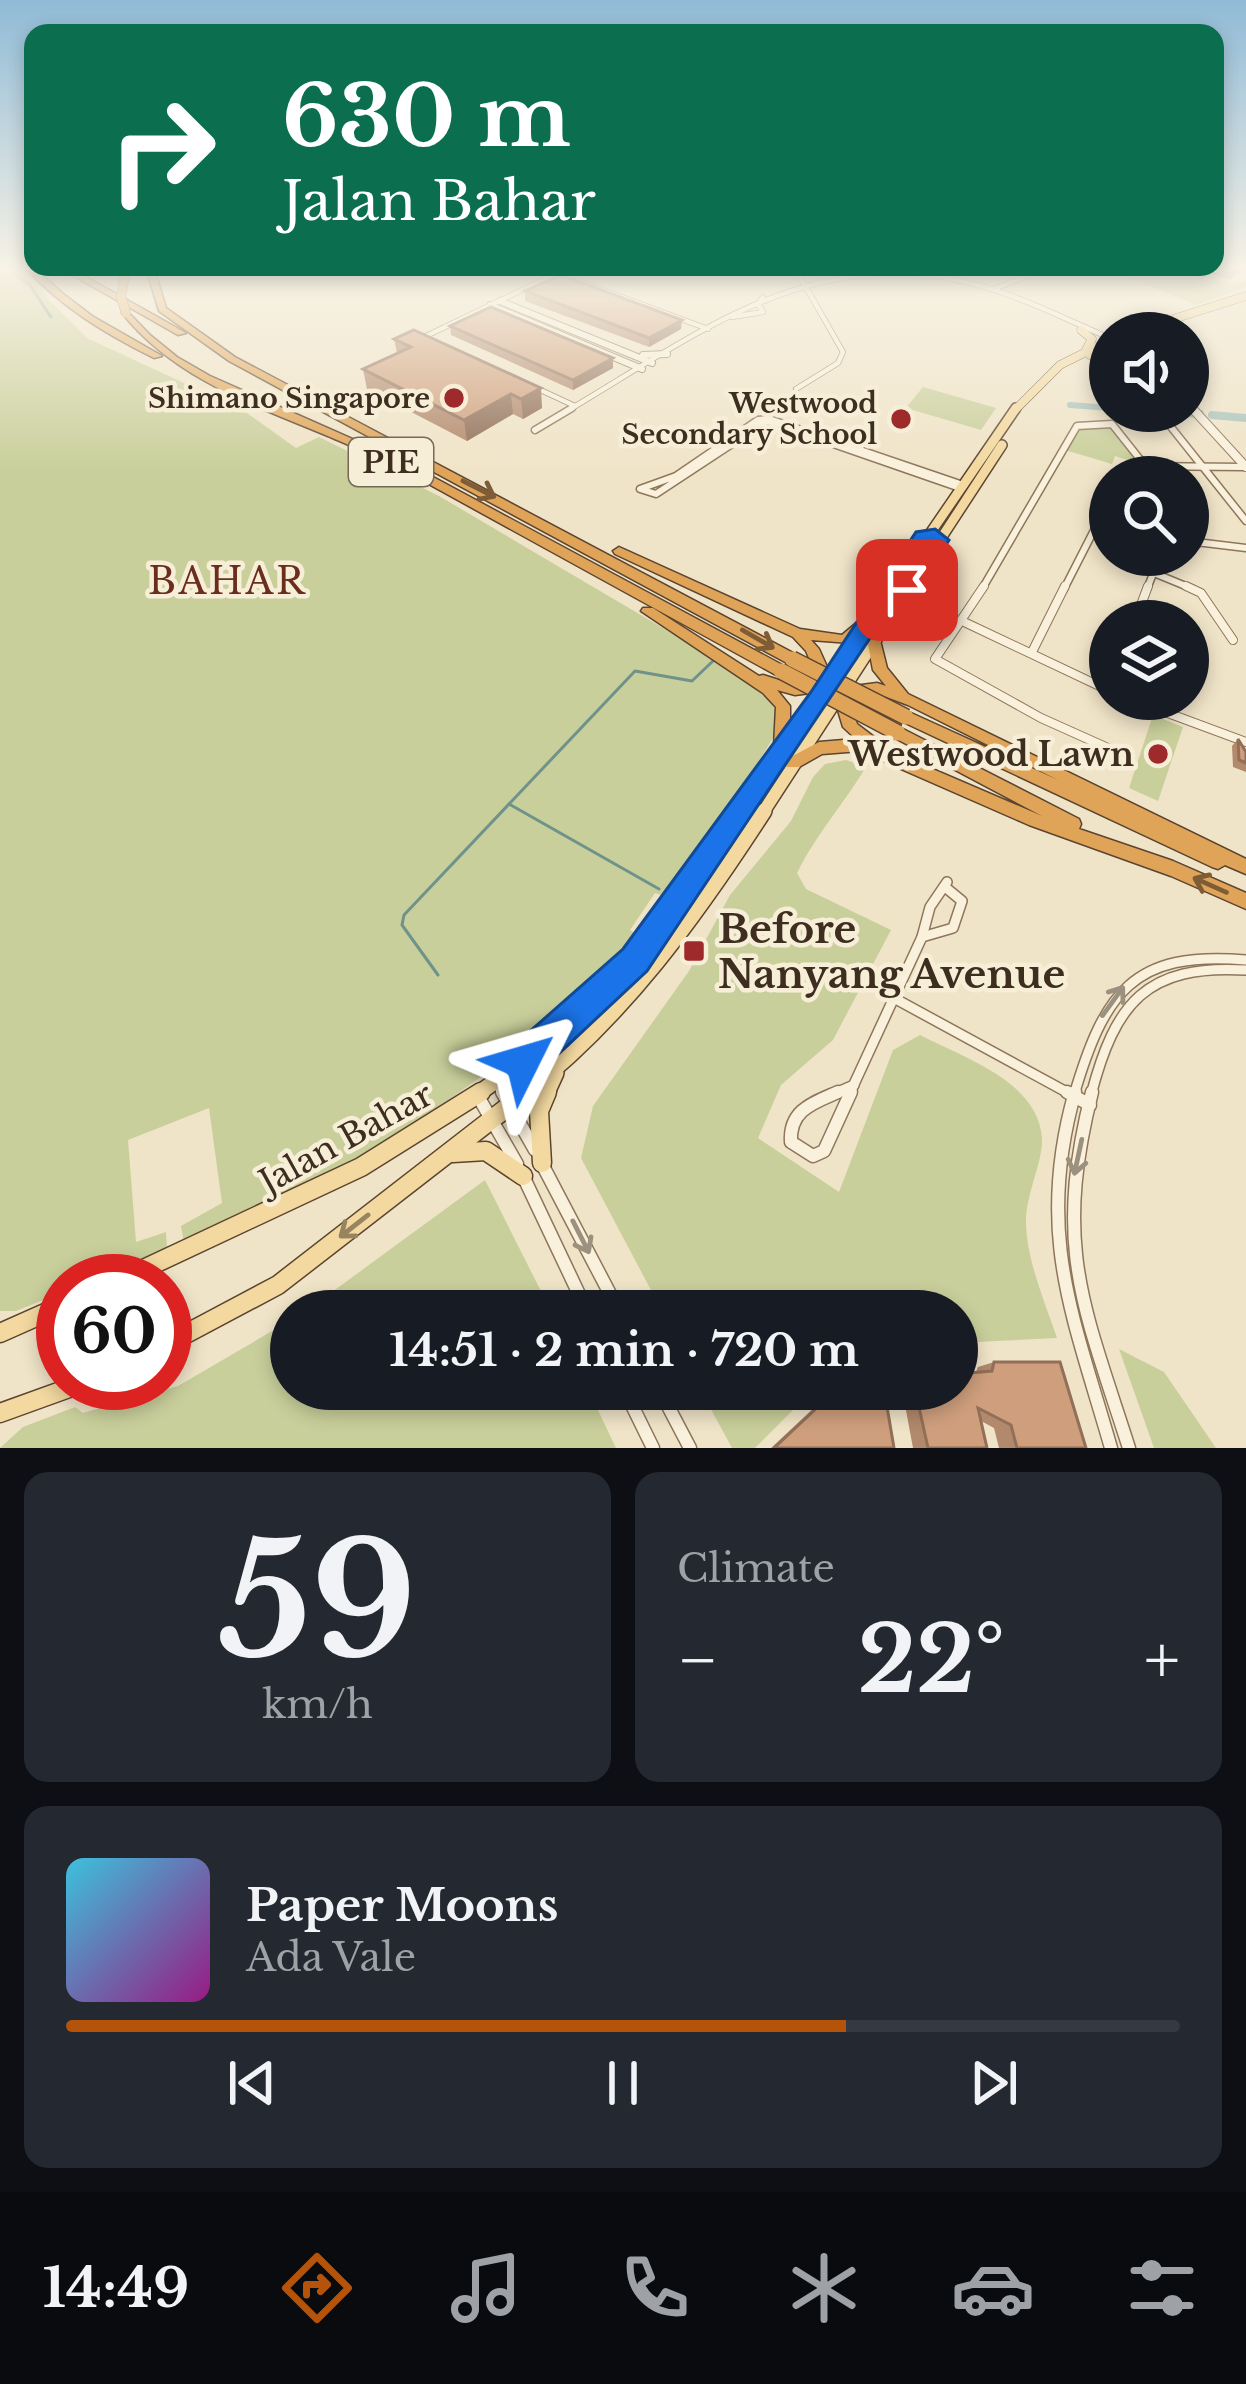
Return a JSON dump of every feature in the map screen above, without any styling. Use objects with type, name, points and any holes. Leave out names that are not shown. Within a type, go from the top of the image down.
[{"type":"highway","points":[[117,336],[194,369]]},
{"type":"highway","name":"PIE","points":[[144,336],[194,369],[377,454],[544,544],[787,665],[1246,870]]},
{"type":"highway","points":[[189,336],[232,359]]},
{"type":"highway","name":"PIE","points":[[199,336],[232,359],[582,542],[787,665]]},
{"type":"highway","points":[[582,542],[605,546],[797,633],[844,640],[871,618]]},
{"type":"highway","points":[[544,544],[750,674],[783,706],[782,746]]},
{"type":"highway","points":[[797,633],[822,665],[851,727],[896,759]]},
{"type":"highway","points":[[874,639],[881,673],[906,717]]},
{"type":"highway","points":[[750,674],[795,690],[877,688],[906,717]]},
{"type":"highway","name":"PIE","points":[[906,717],[1047,813],[1246,901]]},
{"type":"highway","points":[[793,763],[840,743],[896,759],[1035,820],[1173,869]]},
{"type":"main road","points":[[1087,353],[1090,336]]},
{"type":"main road","name":"Jalan Bahar","points":[[178,1254],[344,1180],[479,1098],[635,960],[782,746],[874,639],[962,486],[1034,387],[1087,353]]},
{"type":"main road","name":"Jalan Bahar","points":[[192,1331],[278,1285],[557,1069],[632,993],[680,934],[793,763],[871,618],[1029,401],[1087,353]]},
{"type":"main road","points":[[542,1163],[539,1111],[557,1069]]},
{"type":"main road","points":[[446,1154],[486,1150],[523,1176]]},
{"type":"main road","points":[[0,1334],[36,1318]]},
{"type":"main road","points":[[0,1413],[36,1400]]},
{"type":"street","points":[[427,336],[442,345]]},
{"type":"street","points":[[575,336],[652,363]]},
{"type":"street","points":[[535,430],[700,336]]},
{"type":"street","points":[[830,336],[838,352],[796,392],[842,357],[832,336]]},
{"type":"street","points":[[627,357],[668,354]]},
{"type":"street","points":[[627,357],[642,369]]},
{"type":"street","points":[[626,378],[627,357]]},
{"type":"street","points":[[516,379],[576,406]]},
{"type":"street","points":[[769,419],[962,486],[763,421],[656,494],[640,489],[650,481],[676,476],[758,420],[769,419]]},
{"type":"street","points":[[1128,757],[1040,718],[937,662],[947,633],[962,621],[1077,426],[1112,424],[1138,456]]},
{"type":"street","points":[[1209,424],[1245,463]]},
{"type":"street","points":[[1209,465],[1245,463]]},
{"type":"street","points":[[1209,478],[1246,521]]},
{"type":"street","points":[[1032,652],[1089,534]]},
{"type":"street","points":[[1209,545],[1241,548],[1246,559]]},
{"type":"street","points":[[1161,576],[1201,592],[1233,640]]},
{"type":"street","points":[[962,621],[1089,682]]},
{"type":"street","points":[[1187,720],[1246,742]]},
{"type":"street","points":[[854,1085],[806,1104],[790,1129],[791,1142],[819,1157],[854,1085],[892,997],[922,937],[927,913],[950,887],[962,902],[953,928],[922,937]]},
{"type":"street","points":[[1111,1448],[1064,1284],[1054,1230],[1054,1194],[1076,1098],[1100,1020],[1135,976],[1174,962],[1246,960]]},
{"type":"street","points":[[1129,1448],[1073,1259],[1070,1201],[1090,1105],[1115,1029],[1134,997],[1180,973],[1246,970]]},
{"type":"street","points":[[892,997],[1090,1105]]},
{"type":"street","points":[[497,1084],[608,1290]]},
{"type":"street","points":[[479,1098],[523,1176],[576,1290]]},
{"type":"street","points":[[634,1410],[653,1448]]},
{"type":"street","points":[[670,1410],[690,1448]]},
{"type":"green space","points":[[0,336],[85,336],[244,411],[296,448],[319,437],[439,496],[741,674],[777,709],[775,735],[681,886],[666,897],[655,893],[630,930],[641,937],[598,988],[587,979],[581,987],[589,996],[568,1014],[378,1151],[184,1242],[181,1226],[222,1203],[209,1108],[128,1140],[136,1242],[166,1232],[167,1249],[155,1254],[36,1254],[36,1303],[0,1311]]},
{"type":"green space","points":[[923,387],[996,408],[981,430],[906,408]]},
{"type":"green space","points":[[1089,425],[1089,432],[1118,432],[1138,456],[1089,457],[1065,450],[1077,426]]},
{"type":"green space","name":"Westwood Lawn","points":[[1151,720],[1183,727],[1158,801],[1129,788]]},
{"type":"green space","points":[[846,760],[866,767],[797,873],[806,889],[891,930],[833,1040],[781,1085],[758,1138],[839,1192],[893,1050],[920,1035],[996,1074],[1028,1101],[1038,1119],[1042,1148],[1027,1211],[1027,1235],[1057,1338],[978,1342],[978,1290],[651,1290],[581,1158],[593,1106],[689,971],[730,895],[791,821],[813,777],[825,764]]},
{"type":"green space","points":[[485,1180],[540,1290],[335,1290]]},
{"type":"green space","points":[[270,1332],[270,1410],[598,1410],[616,1448],[0,1448],[23,1427],[67,1410],[192,1410],[192,1378]]},
{"type":"green space","points":[[1119,1349],[1164,1372],[1216,1448],[1154,1448]]},
{"type":"green space","points":[[711,1410],[793,1410],[755,1448],[732,1448]]},
{"type":"building","points":[[426,336],[541,388],[521,399],[511,394],[464,420],[363,369],[411,347],[394,339]]},
{"type":"building","points":[[472,336],[559,336],[613,358],[573,380]]},
{"type":"building","points":[[1238,739],[1246,752],[1246,763],[1239,760]]},
{"type":"building","points":[[994,1362],[1060,1362],[1086,1448],[1017,1448],[1011,1425],[978,1408],[978,1372],[992,1371]]},
{"type":"building","points":[[978,1408],[987,1448],[928,1448],[920,1410]]},
{"type":"building","points":[[815,1410],[888,1410],[894,1448],[774,1448]]},
{"type":"waterway","points":[[1070,405],[1089,406]]},
{"type":"waterway","points":[[1212,415],[1246,418]]},
{"type":"waterway","points":[[509,804],[635,671],[692,681],[714,660]]},
{"type":"waterway","points":[[438,975],[402,925],[404,915],[509,804]]},
{"type":"waterway","points":[[509,804],[659,889]]},
{"type":"place","name":"Shimano Singapore","points":[[454,398]]},
{"type":"place","name":"Westwood Secondary School","points":[[901,419]]},
{"type":"place","name":"Westwood Lawn","points":[[1158,754]]},
{"type":"place","name":"Before Nanyang Avenue","points":[[694,951]]},
{"type":"district","name":"BAHAR","points":[[228,581]]},
{"type":"route","points":[[523,1062],[635,960],[689,888],[782,746],[820,699],[924,537],[935,536],[938,540],[907,590]]}]
